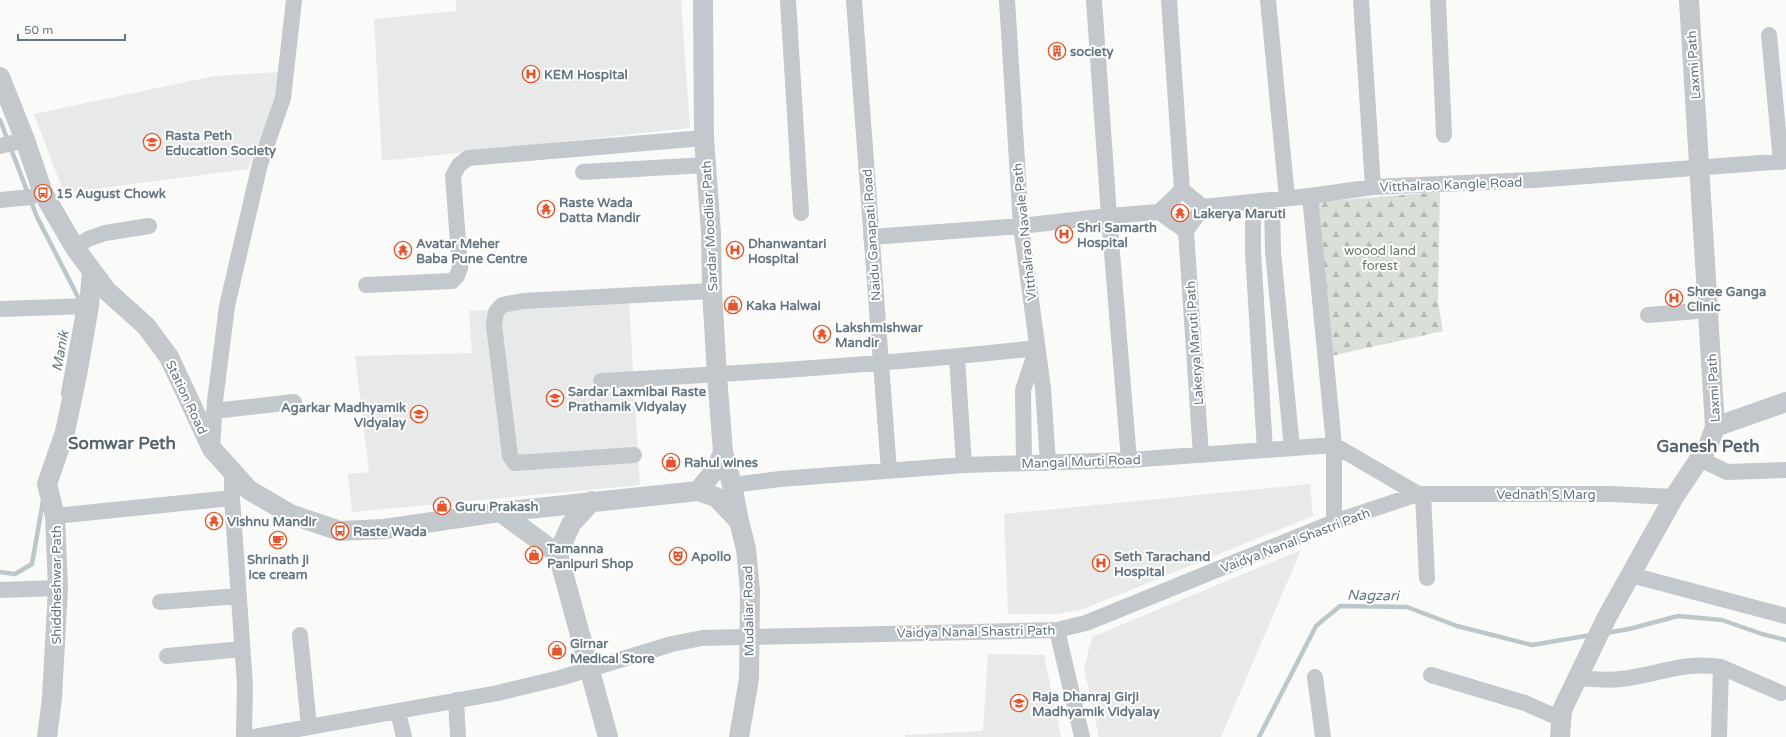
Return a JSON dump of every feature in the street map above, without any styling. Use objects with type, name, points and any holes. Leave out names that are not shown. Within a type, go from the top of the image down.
[{"type":"street","points":[[212,449],[214,411],[227,306],[260,164],[283,98],[294,0]]},
{"type":"street","name":"Sardar Moodliar Path","points":[[703,0],[704,138],[711,233],[712,291],[717,375],[723,452],[732,485]]},
{"type":"street","points":[[788,0],[801,213]]},
{"type":"street","name":"Naidu Ganapati Road","points":[[854,0],[890,470]]},
{"type":"street","name":"Vitthalrao Navale Path","points":[[1007,0],[1021,226],[1043,388],[1048,463]]},
{"type":"street","points":[[1094,0],[1109,216],[1129,460]]},
{"type":"street","points":[[1159,212],[1186,231],[1203,207],[1182,190],[1169,0]]},
{"type":"street","points":[[1268,0],[1279,199],[1273,252],[1292,448]]},
{"type":"street","points":[[1361,0],[1373,187]]},
{"type":"street","points":[[1438,0],[1444,135]]},
{"type":"street","name":"Laxmi Path","points":[[1560,728],[1562,710],[1599,634],[1674,497],[1708,446],[1715,427],[1689,0]]},
{"type":"street","points":[[1769,35],[1783,162]]},
{"type":"street","name":"Station Road","points":[[0,77],[11,143],[43,193],[75,248],[107,291],[146,326],[169,357],[212,449],[249,490],[290,514],[340,531],[384,529],[500,512],[698,490]]},
{"type":"street","points":[[366,285],[452,281],[457,276],[460,268],[453,176],[458,164],[468,158],[704,138]]},
{"type":"street","name":"Vitthalrao Kangle Road","points":[[1203,207],[1253,203],[1373,187],[1534,180],[1783,162]]},
{"type":"street","points":[[583,172],[706,165]]},
{"type":"street","points":[[872,237],[1021,226],[1159,212],[1182,190]]},
{"type":"street","points":[[1310,196],[1334,445],[1334,522]]},
{"type":"street","points":[[0,200],[29,197]]},
{"type":"street","points":[[1253,203],[1253,252],[1265,450]]},
{"type":"street","points":[[75,248],[88,239],[106,233],[149,226]]},
{"type":"street","name":"Lakerya Maruti Path","points":[[1186,231],[1201,455]]},
{"type":"street","name":"Shiddheshwar Path","points":[[47,737],[52,698],[58,588],[55,516],[46,484],[65,432],[78,375],[80,306],[92,271]]},
{"type":"street","points":[[634,455],[515,463],[510,456],[494,325],[496,312],[502,305],[523,302],[712,291]]},
{"type":"street","points":[[0,309],[80,306]]},
{"type":"street","points":[[1648,315],[1709,310]]},
{"type":"street","points":[[601,381],[717,375],[957,357],[1037,348],[1023,390],[1024,463]]},
{"type":"street","points":[[957,357],[964,465]]},
{"type":"street","points":[[214,411],[294,402]]},
{"type":"street","points":[[1715,427],[1774,408],[1786,402]]},
{"type":"street","points":[[1334,445],[1420,494],[1427,578]]},
{"type":"street","name":"Mangal Murti Road","points":[[732,485],[780,479],[964,465],[1129,460],[1334,445]]},
{"type":"street","name":"Sardar Moodliar Path","points":[[698,490],[716,469],[723,452]]},
{"type":"street","points":[[1700,459],[1727,472],[1786,470]]},
{"type":"street","points":[[232,471],[232,498],[245,685],[244,737]]},
{"type":"street","name":"Mudaliar Road","points":[[732,485],[738,521],[746,549],[750,591],[749,679],[739,737]]},
{"type":"street","points":[[698,490],[716,497],[738,521]]},
{"type":"street","name":"Vednath S Marg","points":[[1420,494],[1610,494],[1674,497]]},
{"type":"street","name":"Vaidya Nanal Shastri Path","points":[[254,737],[309,727],[326,731],[398,712],[498,693],[588,669],[672,644],[702,638],[1057,630],[1086,623],[1334,522],[1420,494]]},
{"type":"street","points":[[55,516],[232,498]]},
{"type":"street","points":[[592,501],[571,524],[558,554],[588,669],[608,737]]},
{"type":"street","points":[[500,512],[558,554]]},
{"type":"street","points":[[1631,575],[1786,616]]},
{"type":"street","points":[[0,590],[58,588]]},
{"type":"street","points":[[160,602],[239,596]]},
{"type":"street","points":[[1057,630],[1082,737]]},
{"type":"street","points":[[300,635],[309,727]]},
{"type":"street","points":[[167,656],[242,649]]},
{"type":"street","points":[[1578,678],[1621,679],[1680,666],[1700,665],[1721,667],[1781,693]]},
{"type":"street","points":[[1719,737],[1721,667]]},
{"type":"street","points":[[1431,675],[1525,703],[1560,728]]},
{"type":"street","points":[[1315,677],[1323,737]]},
{"type":"street","points":[[456,700],[458,737]]},
{"type":"street","points":[[398,712],[404,737]]},
{"type":"shaded area","name":"KEM Hospital","points":[[456,0],[681,0],[690,128],[382,161],[374,19],[456,11]]},
{"type":"shaded area","name":"Rasta Peth Education Society","points":[[279,72],[276,97],[248,169],[64,193],[34,114],[214,76]]},
{"type":"shaded area","name":"Sardar Laxmibai Raste Prathamik Vidyalay","points":[[629,302],[640,485],[352,512],[348,474],[369,472],[355,356],[472,353],[469,311]]},
{"type":"shaded area","name":"Seth Tarachand Hospital","points":[[1310,484],[1313,516],[1081,610],[1054,614],[1008,614],[1004,514]]},
{"type":"shaded area","name":"Seth Tarachand Hospital","points":[[1301,550],[1221,737],[1099,737],[1084,668],[1092,637]]},
{"type":"shaded area","name":"Raja Dhanraj Girji Madhyamik Vidyalay","points":[[988,654],[1044,655],[1061,737],[905,737],[905,735],[983,731]]},
{"type":"green space","name":"woood land forest","points":[[1440,192],[1438,302],[1443,331],[1331,356],[1315,202]]},
{"type":"waterway","name":"Manik","points":[[0,120],[37,217],[78,297],[78,303]]},
{"type":"waterway","name":"Manik","points":[[63,394],[78,313]]},
{"type":"waterway","name":"Manik","points":[[0,572],[15,574],[32,564],[43,501]]},
{"type":"waterway","name":"Nagzari","points":[[1259,737],[1316,626],[1340,606],[1407,607],[1457,626],[1532,645],[1591,635]]},
{"type":"waterway","points":[[1606,633],[1629,629],[1678,616],[1722,620],[1762,634],[1786,640]]},
{"type":"place","name":"society","points":[[1057,51]]},
{"type":"place","name":"KEM Hospital","points":[[531,74]]},
{"type":"place","name":"Rasta Peth Education Society","points":[[152,142]]},
{"type":"place","name":"15 August Chowk","points":[[43,193]]},
{"type":"place","name":"Raste Wada Datta Mandir","points":[[546,209]]},
{"type":"place","name":"Lakerya Maruti","points":[[1180,213]]},
{"type":"place","name":"Shri Samarth Hospital","points":[[1064,234]]},
{"type":"place","name":"Avatar Meher Baba Pune Centre","points":[[403,250]]},
{"type":"place","name":"Dhanwantari Hospital","points":[[735,250]]},
{"type":"place","name":"Shree Ganga Clinic","points":[[1674,298]]},
{"type":"place","name":"Kaka Halwai","points":[[733,305]]},
{"type":"place","name":"Lakshmishwar Mandir","points":[[822,334]]},
{"type":"place","name":"Sardar Laxmibai Raste Prathamik Vidyalay","points":[[555,398]]},
{"type":"place","name":"Agarkar Madhyamik Vidyalay","points":[[419,414]]},
{"type":"place","name":"Rahul wines","points":[[671,462]]},
{"type":"place","name":"Guru Prakash","points":[[442,506]]},
{"type":"place","name":"Vishnu Mandir","points":[[214,521]]},
{"type":"place","name":"Raste Wada","points":[[340,531]]},
{"type":"place","name":"Shrinath ji ice cream","points":[[278,540]]},
{"type":"place","name":"Tamanna Panipuri Shop","points":[[534,555]]},
{"type":"place","name":"Apollo","points":[[678,556]]},
{"type":"place","name":"Seth Tarachand Hospital","points":[[1101,563]]},
{"type":"place","name":"Girnar Medical Store","points":[[557,650]]},
{"type":"place","name":"Raja Dhanraj Girji Madhyamik Vidyalay","points":[[1019,703]]},
{"type":"district","name":"Somwar Peth","points":[[122,443]]},
{"type":"district","name":"Ganesh Peth","points":[[1708,446]]}]
